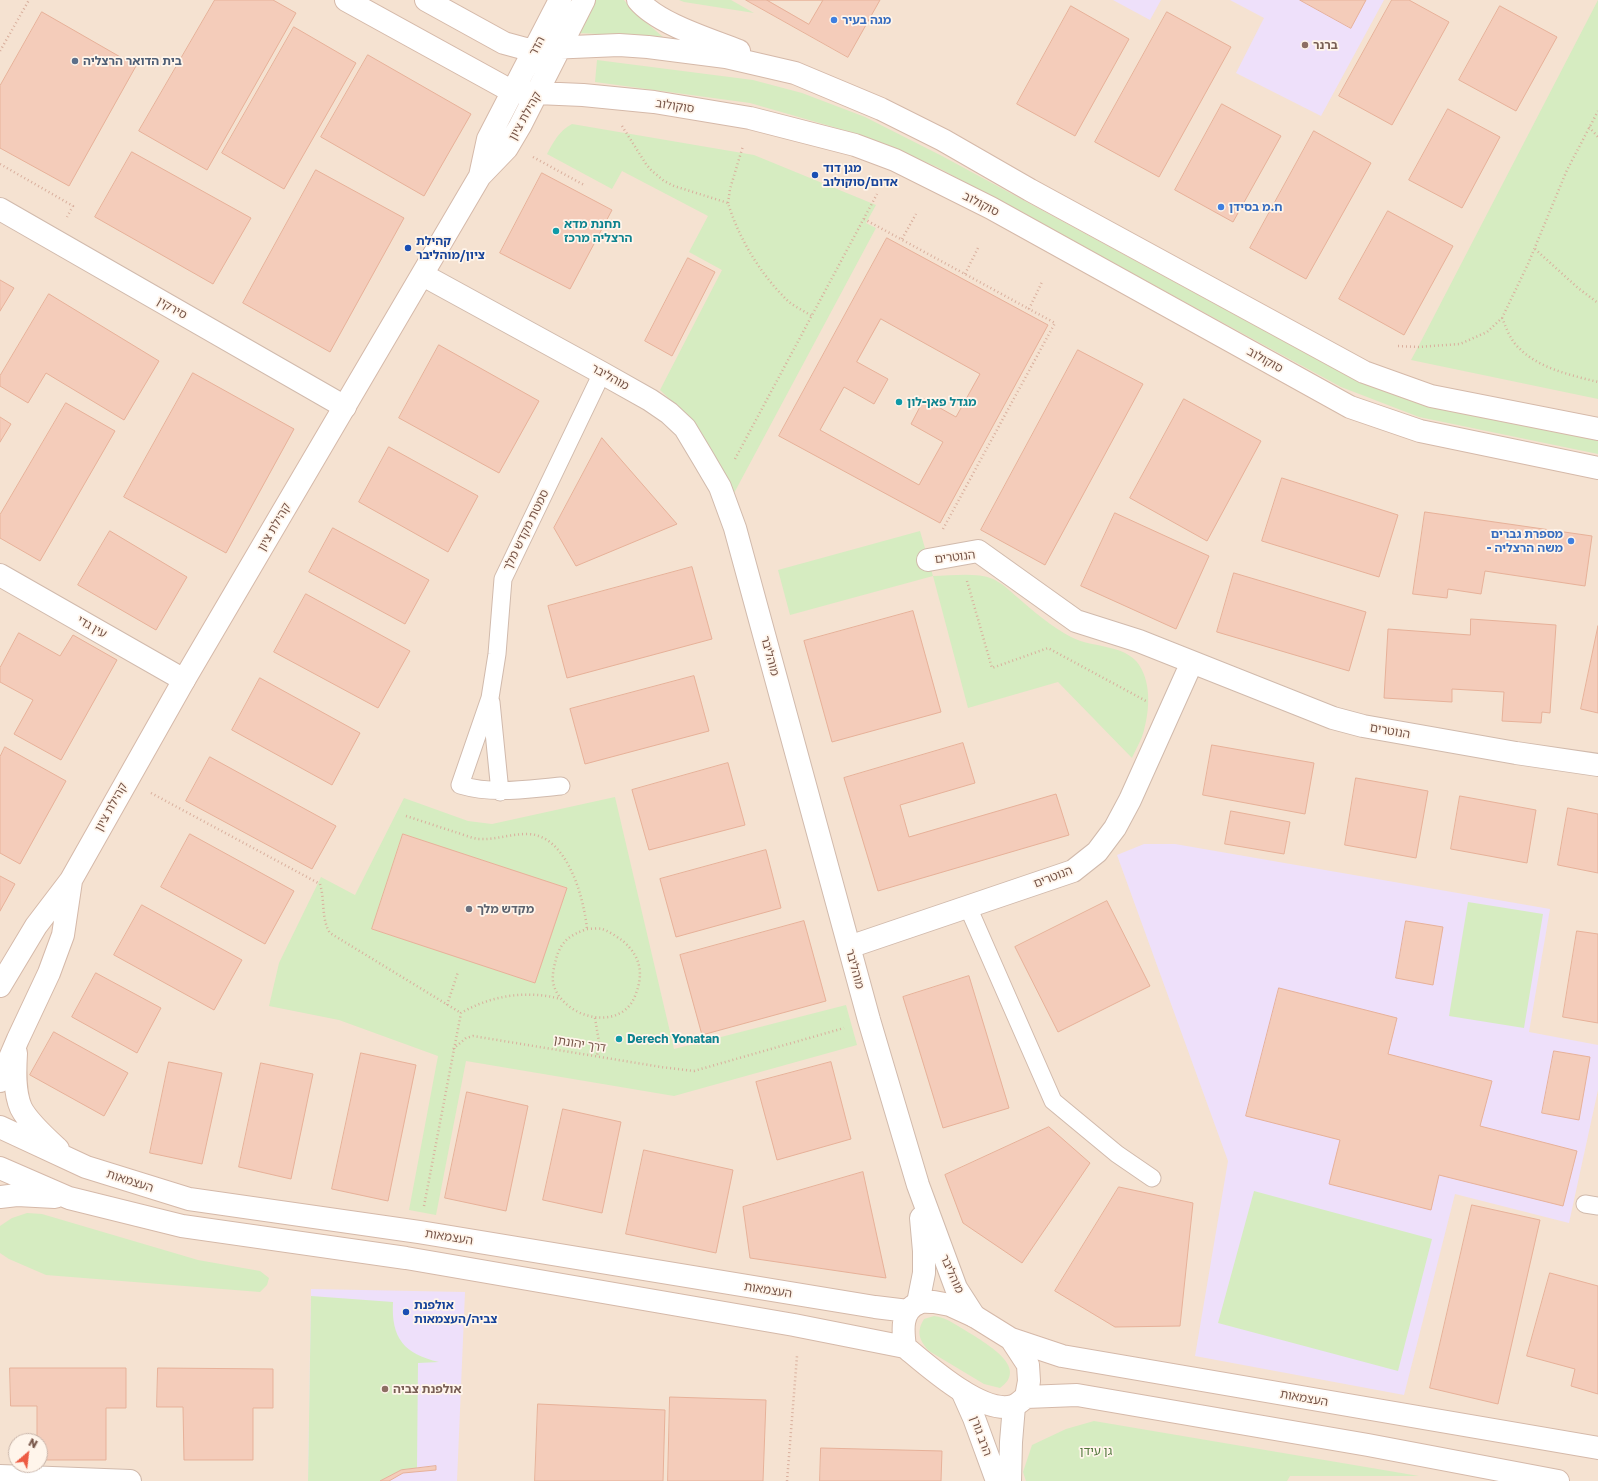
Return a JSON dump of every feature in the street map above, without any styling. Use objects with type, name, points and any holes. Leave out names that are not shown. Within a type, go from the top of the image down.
[{"type":"street","name":"סוקולוב","points":[[346,0],[513,92],[583,95],[654,102],[750,118],[855,145],[895,160],[991,208],[1350,407],[1420,431],[1598,468]]},
{"type":"street","points":[[426,0],[504,43],[522,49],[619,45],[648,47],[726,57],[795,74]]},
{"type":"street","name":"הדר","points":[[513,92],[560,0]]},
{"type":"street","name":"הדר","points":[[560,48],[584,0]]},
{"type":"street","points":[[638,0],[643,6],[662,20],[881,109],[943,140],[1030,190],[1364,372],[1431,396],[1598,429]]},
{"type":"street","name":"קהילת ציון","points":[[0,986],[36,926],[71,880],[126,780],[184,680],[480,176],[507,148],[537,94],[560,48]]},
{"type":"street","name":"קהילת ציון","points":[[480,176],[488,139],[513,92]]},
{"type":"street","name":"סירקין","points":[[0,209],[345,407]]},
{"type":"street","name":"מוהליבר","points":[[423,275],[602,373],[650,400],[669,413],[685,428],[720,487],[735,528],[869,1020],[918,1185],[956,1288],[974,1316]]},
{"type":"street","name":"הנוטרים","points":[[928,560],[978,551],[1076,621],[1139,641],[1333,718],[1363,726],[1516,753],[1598,765]]},
{"type":"street","name":"עין גדי","points":[[0,575],[184,680]]},
{"type":"street","name":"הנוטרים","points":[[849,947],[1072,871],[1097,852],[1115,828],[1130,800],[1192,662]]},
{"type":"street","name":"קהילת ציון","points":[[0,1081],[48,973],[63,935],[71,880]]},
{"type":"street","points":[[18,1039],[15,1067],[16,1089],[21,1108],[39,1131],[69,1160]]},
{"type":"street","name":"העצמאות","points":[[0,1127],[69,1160],[189,1199],[418,1232],[875,1307],[913,1307],[934,1302],[950,1305],[974,1316],[1011,1339],[1062,1356],[1598,1448]]},
{"type":"street","points":[[0,1168],[68,1198],[182,1226],[406,1258],[794,1325],[905,1347],[931,1369],[962,1391],[987,1404],[1001,1406],[1020,1401],[1077,1395],[1368,1445],[1558,1481]]},
{"type":"street","name":"מוהליבר","points":[[905,1347],[902,1326],[913,1307],[924,1273],[924,1251],[918,1185]]},
{"type":"street","points":[[0,1197],[17,1195],[68,1198]]},
{"type":"street","name":"הרב גורן","points":[[1010,1481],[1011,1435],[1020,1401],[1029,1381],[1028,1365],[1011,1339]]},
{"type":"street","name":"הרב גורן","points":[[962,1391],[974,1418],[997,1481]]},
{"type":"street","points":[[0,1476],[130,1481]]},
{"type":"lane","name":"סמטת מקדש מלך","points":[[561,786],[500,792],[476,790],[460,785],[490,698],[497,654],[502,579],[602,373]]},
{"type":"lane","name":"סמטת מקדש מלך","points":[[490,698],[500,792]]},
{"type":"lane","points":[[968,907],[1053,1101],[1117,1154],[1152,1178]]},
{"type":"path","points":[[0,51],[29,0]]},
{"type":"path","points":[[1398,346],[1418,347],[1460,344],[1487,332],[1502,318],[1535,249],[1567,170],[1598,111]]},
{"type":"path","points":[[621,124],[646,164],[664,181],[674,186],[728,204]]},
{"type":"path","points":[[1589,128],[1598,137]]},
{"type":"path","points":[[743,146],[730,189],[728,204],[735,226],[752,255],[774,286],[790,302],[812,316]]},
{"type":"path","points":[[531,156],[584,185]]},
{"type":"path","points":[[0,164],[73,206]]},
{"type":"path","points":[[720,487],[877,194]]},
{"type":"path","points":[[902,239],[916,214]]},
{"type":"path","points":[[864,219],[1055,323],[941,532]]},
{"type":"path","points":[[965,274],[978,248]]},
{"type":"path","points":[[1535,249],[1578,288],[1598,303]]},
{"type":"path","points":[[1029,309],[1042,282]]},
{"type":"path","points":[[1502,318],[1516,345],[1535,362],[1579,378],[1598,382]]},
{"type":"path","points":[[960,555],[992,668],[1048,648],[1169,713]]},
{"type":"path","points":[[126,780],[320,884],[323,895],[326,926],[330,933],[447,1005],[461,1012]]},
{"type":"path","points":[[406,816],[476,839],[493,840],[527,834],[542,836],[552,843],[562,855],[570,870],[580,892],[585,910],[587,929]]},
{"type":"path","points":[[587,929],[602,929],[617,937],[629,946],[637,957],[640,969],[640,983],[634,998],[626,1010],[613,1017],[595,1018],[574,1010],[561,999],[553,986],[553,971],[556,958],[562,946],[572,935],[587,929]]},
{"type":"path","points":[[447,1005],[458,972]]},
{"type":"path","points":[[461,1012],[486,1001],[524,994],[546,995],[561,999]]},
{"type":"path","points":[[418,1232],[461,1012]]},
{"type":"path","points":[[595,1018],[599,1042],[597,1056]]},
{"type":"path","name":"דרך יהונתן","points":[[453,1049],[466,1038],[473,1036],[661,1067],[694,1071],[869,1020]]},
{"type":"path","points":[[787,1481],[797,1356]]},
{"type":"shaded area","points":[[0,0],[1598,0],[1598,1481],[0,1481]]},
{"type":"shaded area","points":[[1113,0],[1161,0],[1150,20]]},
{"type":"shaded area","name":"ברנר","points":[[1230,0],[1384,0],[1321,116],[1236,73],[1264,18]]},
{"type":"shaded area","points":[[1144,844],[1175,844],[1550,909],[1529,1032],[1598,1045],[1598,1090],[1569,1223],[1455,1194],[1404,1395],[1195,1356],[1228,1161],[1117,855]]},
{"type":"shaded area","name":"אולפנת צביה","points":[[311,1289],[465,1292],[457,1481],[308,1481]]},
{"type":"green space","points":[[593,0],[624,0],[634,12],[663,37],[577,33]]},
{"type":"green space","points":[[679,0],[731,0],[754,13],[684,2]]},
{"type":"green space","points":[[1598,0],[1598,399],[1411,360],[1418,347]]},
{"type":"green space","points":[[597,60],[753,80],[802,93],[865,117],[942,156],[1346,375],[1422,404],[1598,440],[1598,454],[1419,417],[1341,387],[937,167],[861,135],[750,103],[595,82]]},
{"type":"green space","points":[[572,124],[754,155],[876,205],[866,223],[876,228],[733,495],[694,422],[660,390],[722,270],[689,252],[708,216],[622,171],[612,189],[547,154],[560,133]]},
{"type":"green space","points":[[920,531],[933,576],[790,615],[778,570]]},
{"type":"green space","points":[[971,575],[993,579],[1003,585],[1030,608],[1064,633],[1080,641],[1120,651],[1129,655],[1136,661],[1142,670],[1147,684],[1148,708],[1143,733],[1132,758],[1058,682],[968,708],[933,576]]},
{"type":"green space","points":[[615,797],[674,1049],[846,1005],[857,1045],[674,1096],[466,1061],[436,1215],[409,1210],[438,1056],[339,1020],[269,1006],[279,963],[321,877],[355,895],[404,798],[468,821],[492,824]],"holes":[[[403,834],[567,888],[535,983],[372,929]]]},
{"type":"green space","points":[[1468,902],[1543,914],[1524,1028],[1449,1016]]},
{"type":"green space","points":[[1254,1191],[1432,1239],[1398,1371],[1218,1323]]},
{"type":"green space","points":[[27,1213],[42,1214],[198,1260],[260,1271],[269,1278],[267,1285],[260,1292],[46,1275],[9,1259],[0,1253],[0,1226],[12,1218]]},
{"type":"green space","name":"אולפנת צביה","points":[[311,1296],[393,1302],[394,1325],[397,1335],[402,1342],[417,1354],[427,1359],[439,1362],[418,1363],[417,1468],[401,1470],[380,1481],[308,1481]]},
{"type":"green space","points":[[934,1316],[945,1319],[954,1324],[980,1339],[996,1351],[1008,1365],[1010,1373],[1008,1380],[1000,1388],[984,1384],[929,1351],[923,1343],[919,1332],[924,1319]]},
{"type":"green space","name":"גן עידן","points":[[1094,1421],[1419,1476],[1290,1476],[1287,1481],[1026,1481],[1023,1472],[1032,1445],[1066,1429]]},
{"type":"building","points":[[215,0],[273,0],[296,13],[207,170],[139,131]]},
{"type":"building","points":[[746,0],[880,0],[848,57]]},
{"type":"building","points":[[767,0],[823,0],[809,24]]},
{"type":"building","points":[[1300,0],[1366,0],[1351,28]]},
{"type":"building","points":[[1392,0],[1409,0],[1449,22],[1392,125],[1339,96]]},
{"type":"building","points":[[1071,6],[1129,39],[1075,136],[1017,104]]},
{"type":"building","points":[[1500,6],[1557,37],[1516,111],[1459,80]]},
{"type":"building","points":[[42,12],[136,66],[69,186],[0,148],[0,86]]},
{"type":"building","points":[[1167,12],[1231,47],[1159,177],[1095,142]]},
{"type":"building","points":[[294,27],[356,63],[284,189],[222,153]]},
{"type":"building","points":[[368,55],[471,114],[424,196],[321,137]]},
{"type":"building","points":[[1222,104],[1281,136],[1233,222],[1175,190]]},
{"type":"building","points":[[1448,109],[1500,137],[1462,208],[1409,180]]},
{"type":"building","points":[[1314,131],[1371,163],[1306,279],[1250,248]]},
{"type":"building","points":[[132,152],[251,218],[213,284],[95,217]]},
{"type":"building","points":[[316,170],[404,218],[330,352],[243,303]]},
{"type":"building","name":"תחנת מדא הרצליה מרכז","points":[[542,173],[612,210],[570,289],[500,253]]},
{"type":"building","points":[[1388,211],[1453,246],[1404,335],[1339,299]]},
{"type":"building","points":[[887,238],[1048,325],[940,523],[779,436]]},
{"type":"building","points":[[688,258],[715,272],[672,356],[645,341]]},
{"type":"building","points":[[0,280],[14,288],[0,311]]},
{"type":"building","points":[[49,294],[159,361],[124,420],[46,373],[28,403],[0,386],[0,376]]},
{"type":"building","name":"מגדל פאן-לון","points":[[881,319],[980,374],[956,417],[924,399],[911,424],[943,442],[919,485],[820,430],[844,387],[874,404],[888,379],[857,362]]},
{"type":"building","points":[[439,345],[539,401],[499,473],[399,418]]},
{"type":"building","points":[[1078,350],[1143,384],[1045,565],[981,530]]},
{"type":"building","points":[[193,373],[294,429],[226,553],[124,497]]},
{"type":"building","points":[[1184,399],[1261,441],[1207,541],[1130,498]]},
{"type":"building","points":[[66,403],[115,431],[40,561],[0,538],[0,515]]},
{"type":"building","points":[[0,417],[11,424],[0,442]]},
{"type":"building","points":[[602,438],[677,524],[576,566],[554,528]]},
{"type":"building","points":[[389,447],[478,496],[448,552],[359,502]]},
{"type":"building","points":[[1282,478],[1398,515],[1379,577],[1262,541]]},
{"type":"building","points":[[1425,512],[1592,536],[1585,586],[1485,571],[1481,594],[1448,589],[1447,598],[1413,594]]},
{"type":"building","points":[[1115,513],[1209,556],[1176,629],[1081,586]]},
{"type":"building","points":[[333,528],[429,580],[405,624],[309,572]]},
{"type":"building","points":[[110,531],[187,577],[156,630],[78,585]]},
{"type":"building","points":[[692,567],[712,639],[567,678],[548,606]]},
{"type":"building","points":[[1234,573],[1366,612],[1349,671],[1217,632]]},
{"type":"building","points":[[306,594],[410,651],[378,708],[274,652]]},
{"type":"building","points":[[913,611],[941,712],[832,742],[804,641]]},
{"type":"building","points":[[1471,619],[1556,625],[1550,713],[1542,712],[1541,723],[1502,721],[1504,692],[1452,689],[1452,702],[1384,698],[1388,629],[1470,635]]},
{"type":"building","points":[[1598,626],[1598,713],[1581,709]]},
{"type":"building","points":[[19,633],[60,656],[73,635],[117,660],[61,760],[14,734],[33,700],[0,682],[0,668]]},
{"type":"building","points":[[694,676],[709,731],[585,764],[570,709]]},
{"type":"building","points":[[260,678],[360,733],[332,785],[232,730]]},
{"type":"building","points":[[963,743],[975,783],[900,805],[909,837],[1056,794],[1069,835],[878,891],[844,778]]},
{"type":"building","points":[[1212,745],[1314,763],[1305,814],[1203,795]]},
{"type":"building","points":[[5,747],[66,781],[20,864],[0,853],[0,757]]},
{"type":"building","points":[[210,757],[336,826],[312,869],[186,801]]},
{"type":"building","points":[[728,763],[745,825],[649,850],[632,790]]},
{"type":"building","points":[[1356,778],[1428,791],[1416,858],[1345,845]]},
{"type":"building","points":[[1460,796],[1536,810],[1527,863],[1451,849]]},
{"type":"building","points":[[1568,808],[1598,814],[1598,873],[1558,865]]},
{"type":"building","points":[[1231,811],[1290,822],[1284,854],[1225,844]]},
{"type":"building","points":[[190,834],[294,891],[265,944],[161,887]]},
{"type":"building","name":"מקדש מלך","points":[[403,834],[567,888],[535,983],[372,929]]},
{"type":"building","points":[[766,850],[781,908],[676,937],[660,879]]},
{"type":"building","points":[[0,876],[15,884],[0,911]]},
{"type":"building","points":[[1107,901],[1150,986],[1058,1032],[1015,947]]},
{"type":"building","points":[[142,905],[242,960],[214,1010],[114,955]]},
{"type":"building","points":[[804,921],[826,1001],[702,1035],[680,955]]},
{"type":"building","points":[[1406,921],[1443,927],[1433,985],[1396,978]]},
{"type":"building","points":[[1577,931],[1598,934],[1598,1023],[1563,1017]]},
{"type":"building","points":[[96,973],[161,1008],[137,1053],[72,1017]]},
{"type":"building","points":[[969,976],[1009,1108],[943,1128],[903,997]]},
{"type":"building","points":[[1279,988],[1397,1018],[1388,1054],[1492,1081],[1480,1126],[1577,1151],[1563,1206],[1439,1175],[1431,1210],[1329,1184],[1340,1140],[1246,1116]]},
{"type":"building","points":[[54,1032],[128,1073],[104,1116],[30,1075]]},
{"type":"building","points":[[1554,1051],[1590,1057],[1579,1120],[1542,1113]]},
{"type":"building","points":[[361,1053],[416,1065],[388,1201],[332,1189]]},
{"type":"building","points":[[169,1062],[222,1073],[202,1164],[150,1153]]},
{"type":"building","points":[[831,1062],[851,1139],[777,1160],[756,1082]]},
{"type":"building","points":[[261,1063],[313,1074],[291,1179],[239,1167]]},
{"type":"building","points":[[467,1092],[528,1106],[506,1211],[445,1198]]},
{"type":"building","points":[[563,1109],[621,1122],[602,1213],[543,1200]]},
{"type":"building","points":[[1049,1127],[1090,1163],[1022,1263],[963,1223],[945,1175]]},
{"type":"building","points":[[644,1150],[733,1170],[716,1253],[626,1234]]},
{"type":"building","points":[[863,1172],[886,1278],[750,1258],[743,1207]]},
{"type":"building","points":[[1119,1187],[1193,1203],[1180,1326],[1115,1327],[1055,1291]]},
{"type":"building","points":[[1472,1205],[1540,1220],[1498,1404],[1430,1388]]},
{"type":"building","points":[[1550,1273],[1598,1286],[1598,1394],[1571,1386],[1575,1369],[1527,1356]]},
{"type":"building","points":[[10,1368],[126,1368],[126,1408],[106,1408],[106,1460],[48,1460],[48,1433],[37,1433],[37,1406],[11,1406]]},
{"type":"building","points":[[158,1368],[273,1369],[273,1408],[253,1408],[253,1460],[184,1460],[183,1407],[157,1407]]},
{"type":"building","points":[[670,1397],[766,1400],[763,1481],[668,1481]]},
{"type":"building","points":[[538,1404],[665,1410],[663,1481],[535,1481]]},
{"type":"building","points":[[821,1448],[942,1451],[941,1481],[820,1481]]},
{"type":"building","points":[[436,1466],[436,1470],[403,1473],[389,1481],[380,1481],[401,1470]]},
{"type":"place","name":"מגה בעיר","points":[[834,20]]},
{"type":"place","name":"ברנר","points":[[1305,45]]},
{"type":"place","name":"בית הדואר הרצליה","points":[[75,61]]},
{"type":"place","name":"מגן דוד אדום/סוקולוב","points":[[815,175]]},
{"type":"place","name":"ח.מ בסידן","points":[[1221,207]]},
{"type":"place","name":"תחנת מדא הרצליה מרכז","points":[[556,231]]},
{"type":"place","name":"קהילת ציון/מוהליבר","points":[[408,248]]},
{"type":"place","name":"מגדל פאן-לון","points":[[899,402]]},
{"type":"place","name":"מספרת גברים - משה הרצליה","points":[[1571,541]]},
{"type":"place","name":"מקדש מלך","points":[[469,909]]},
{"type":"place","name":"Derech Yonatan","points":[[619,1039]]},
{"type":"place","name":"אולפנת צביה/העצמאות","points":[[406,1312]]},
{"type":"place","name":"אולפנת צביה","points":[[385,1389]]}]
